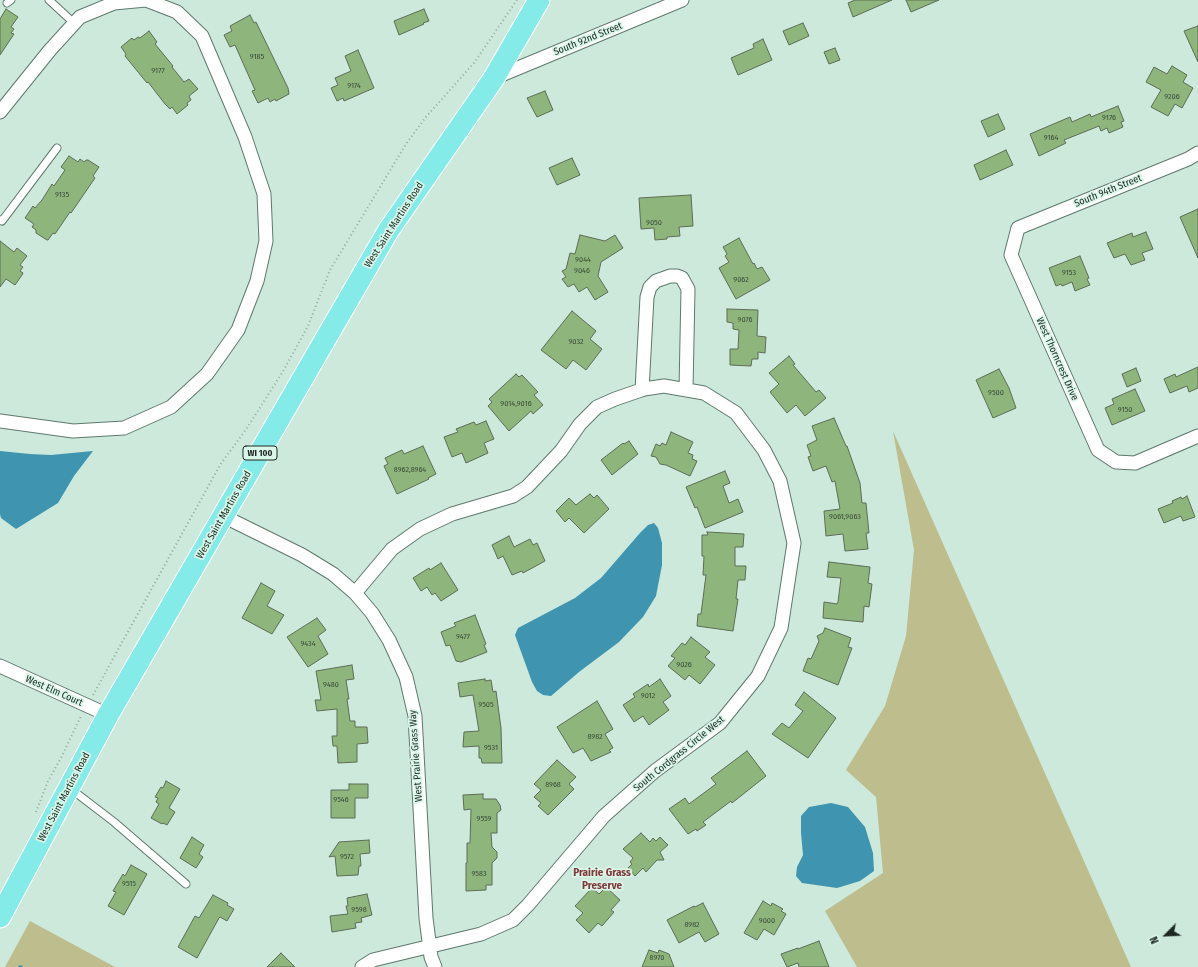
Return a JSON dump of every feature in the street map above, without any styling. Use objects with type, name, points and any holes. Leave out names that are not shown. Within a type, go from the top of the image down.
[{"type":"main road","name":"West Saint Martins Road","points":[[0,917],[108,716],[388,231],[494,78],[538,0]]},
{"type":"street","points":[[0,112],[50,50],[80,17],[114,2],[146,0],[177,12],[202,36],[245,137],[264,194],[266,241],[257,281],[238,330],[207,374],[171,407],[124,428],[73,431],[0,421]]},
{"type":"street","name":"South 92nd Street","points":[[494,78],[682,0]]},
{"type":"street","name":"South 94th Street","points":[[1018,228],[1188,159],[1198,153]]},
{"type":"street","name":"West Thorncrest Drive","points":[[1018,228],[1011,255],[1098,450],[1116,462],[1135,463],[1198,436]]},
{"type":"street","points":[[355,593],[392,549],[420,529],[452,514],[513,496],[527,487],[561,451],[580,424],[598,407],[615,399],[642,390],[664,386],[686,390],[688,289],[682,278],[677,276],[670,276],[656,281],[650,287],[647,297],[642,390]]},
{"type":"street","name":"South Cordgrass Circle West","points":[[362,967],[373,960],[481,934],[513,920],[528,905],[604,816],[655,771],[720,723],[758,676],[781,628],[794,543],[780,481],[764,450],[736,413],[704,393],[686,390]]},
{"type":"street","name":"West Prairie Grass Way","points":[[223,516],[302,555],[333,574],[355,593],[372,613],[389,640],[406,678],[414,716],[426,918],[430,947],[435,967]]},
{"type":"street","name":"West Elm Court","points":[[0,666],[108,716]]},
{"type":"lane","points":[[49,0],[75,24]]},
{"type":"lane","points":[[0,220],[2,221],[57,148]]},
{"type":"lane","points":[[69,788],[114,822],[186,884]]},
{"type":"path","points":[[35,817],[48,781],[75,726],[220,465],[261,408],[308,326],[330,270],[415,131],[474,63],[517,0]]},
{"type":"green space","points":[[893,431],[1131,967],[857,967],[825,911],[883,873],[876,797],[846,770],[885,706],[906,636],[914,550]]},
{"type":"green space","points":[[30,921],[115,967],[5,967]]},
{"type":"water","points":[[0,451],[51,455],[93,451],[74,476],[58,503],[16,529],[1,518],[0,514]]},
{"type":"water","points":[[654,523],[658,528],[662,543],[662,565],[656,596],[643,617],[619,642],[579,672],[551,696],[543,695],[537,691],[532,682],[515,635],[518,628],[575,598],[601,578],[640,533],[648,525]]},
{"type":"water","points":[[831,803],[848,807],[865,827],[873,853],[874,871],[860,881],[837,888],[802,883],[796,876],[797,867],[803,855],[801,816],[809,807]]},
{"type":"building","points":[[855,0],[892,0],[853,17],[848,3]]},
{"type":"building","points":[[906,0],[939,0],[911,12]]},
{"type":"building","points":[[6,9],[18,17],[11,27],[14,29],[11,33],[14,34],[0,55],[0,19]]},
{"type":"building","points":[[424,9],[429,21],[399,35],[394,21]]},
{"type":"building","points":[[250,15],[254,23],[256,22],[288,88],[289,94],[276,101],[275,99],[270,102],[268,98],[258,103],[252,91],[255,90],[235,45],[230,47],[224,35],[232,31],[230,26]]},
{"type":"building","points":[[803,23],[809,36],[789,45],[783,31]]},
{"type":"building","points":[[1198,26],[1198,62],[1184,31]]},
{"type":"building","points":[[149,31],[157,42],[155,44],[184,82],[189,79],[198,89],[189,96],[191,100],[187,103],[188,105],[177,114],[172,107],[170,109],[165,104],[148,82],[147,83],[125,56],[126,54],[121,47],[132,38],[134,40],[138,37],[140,38]]},
{"type":"building","points":[[763,39],[772,60],[738,75],[731,58],[754,48],[753,44]]},
{"type":"building","points":[[835,48],[840,60],[829,64],[824,52]]},
{"type":"building","points":[[358,50],[374,88],[344,101],[343,98],[337,101],[331,88],[338,85],[335,78],[351,71],[345,56]]},
{"type":"building","points":[[1172,66],[1187,75],[1183,82],[1193,88],[1182,108],[1175,104],[1168,116],[1151,107],[1161,90],[1146,82],[1154,67],[1167,74]]},
{"type":"building","points":[[545,91],[553,110],[537,117],[527,98]]},
{"type":"building","points":[[1118,106],[1124,121],[1121,122],[1123,127],[1109,133],[1107,128],[1101,131],[1099,126],[1064,140],[1066,143],[1039,156],[1030,134],[1070,117],[1072,122],[1090,114],[1091,117]]},
{"type":"building","points":[[998,114],[1005,129],[988,137],[981,121]]},
{"type":"building","points":[[1006,150],[1013,165],[980,180],[974,165]]},
{"type":"building","points":[[69,156],[78,162],[80,159],[84,162],[88,160],[99,167],[93,176],[95,178],[71,213],[70,212],[55,234],[53,233],[47,240],[36,233],[36,230],[32,227],[34,224],[25,218],[33,206],[35,208],[42,200],[52,184],[54,186],[65,170],[61,167]]},
{"type":"building","points":[[572,158],[580,175],[557,185],[549,168]]},
{"type":"building","points":[[691,195],[693,226],[679,227],[680,236],[655,240],[654,228],[641,229],[639,198]]},
{"type":"building","points":[[1198,209],[1198,258],[1180,217]]},
{"type":"building","points":[[1146,232],[1153,249],[1142,253],[1145,260],[1131,265],[1125,254],[1114,258],[1107,243],[1132,233],[1133,237]]},
{"type":"building","points":[[580,235],[605,241],[615,235],[623,248],[601,262],[598,276],[608,292],[595,300],[587,287],[579,292],[574,284],[568,287],[562,279],[566,277],[562,271],[566,269],[570,253],[575,254]]},
{"type":"building","points":[[739,238],[753,264],[754,263],[757,269],[762,267],[770,280],[736,299],[719,268],[729,262],[725,256],[727,254],[723,247]]},
{"type":"building","points":[[0,241],[14,252],[17,248],[27,256],[20,265],[23,267],[20,271],[23,273],[15,285],[6,279],[0,287]]},
{"type":"building","points":[[1080,256],[1089,278],[1087,279],[1090,285],[1075,291],[1072,282],[1062,286],[1061,284],[1056,286],[1049,268]]},
{"type":"building","points":[[727,309],[758,310],[757,336],[766,337],[765,353],[758,352],[758,359],[752,359],[751,366],[730,365],[730,349],[738,349],[739,330],[733,329],[733,323],[727,322]]},
{"type":"building","points":[[572,311],[596,331],[590,339],[602,349],[586,370],[573,360],[566,369],[541,350]]},
{"type":"building","points":[[789,356],[795,364],[793,365],[816,392],[819,390],[826,398],[805,416],[796,405],[787,413],[770,392],[779,384],[769,373]]},
{"type":"building","points":[[1198,367],[1198,388],[1189,392],[1187,386],[1170,393],[1164,379],[1175,374],[1176,377]]},
{"type":"building","points":[[1136,368],[1141,381],[1127,387],[1122,374]]},
{"type":"building","points":[[999,369],[1009,388],[1016,408],[993,418],[976,380]]},
{"type":"building","points":[[516,374],[519,377],[522,375],[538,392],[534,395],[543,405],[533,414],[531,411],[509,431],[488,406],[492,402],[489,399]]},
{"type":"building","points":[[1135,389],[1145,411],[1112,425],[1105,408],[1114,404],[1112,399]]},
{"type":"building","points":[[834,418],[847,446],[860,483],[862,503],[866,503],[869,533],[866,533],[868,549],[845,551],[843,534],[826,536],[824,511],[840,509],[835,481],[832,482],[826,466],[813,471],[808,457],[811,456],[807,445],[817,440],[812,426]]},
{"type":"building","points":[[486,421],[494,439],[484,443],[488,453],[466,463],[462,453],[452,457],[444,437],[458,432],[456,429],[474,422],[476,425]]},
{"type":"building","points":[[671,432],[693,442],[688,453],[693,455],[692,459],[697,461],[690,476],[666,465],[660,464],[656,457],[651,456],[656,444],[660,446],[662,443],[666,445]]},
{"type":"building","points":[[629,441],[638,454],[612,475],[601,460],[623,443],[624,444]]},
{"type":"building","points":[[423,446],[436,474],[428,478],[429,479],[397,494],[384,466],[388,464],[385,458],[402,450],[404,454]]},
{"type":"building","points":[[725,471],[730,483],[723,486],[729,503],[738,499],[743,512],[705,528],[697,507],[695,508],[686,487]]},
{"type":"building","points":[[590,494],[594,498],[597,495],[609,509],[584,533],[569,518],[565,522],[556,511],[569,498],[576,505]]},
{"type":"building","points":[[1187,496],[1195,517],[1183,521],[1181,516],[1164,523],[1158,509],[1173,503],[1172,501],[1181,497],[1182,499]]},
{"type":"building","points":[[707,532],[744,534],[743,547],[735,547],[735,566],[746,566],[745,580],[738,580],[736,599],[738,599],[733,631],[697,626],[698,614],[701,614],[706,575],[703,575],[704,556],[702,556],[702,535],[708,535]]},
{"type":"building","points":[[509,536],[514,547],[530,539],[533,545],[537,543],[545,561],[523,573],[522,571],[512,575],[503,556],[498,559],[492,545]]},
{"type":"building","points":[[829,562],[870,567],[868,583],[872,584],[869,607],[864,606],[863,622],[823,618],[824,602],[837,604],[838,602],[841,578],[827,577]]},
{"type":"building","points":[[441,563],[458,590],[441,601],[435,593],[432,595],[427,587],[421,591],[413,578],[429,568],[430,570]]},
{"type":"building","points":[[261,583],[275,591],[267,606],[284,615],[272,634],[242,618]]},
{"type":"building","points":[[475,615],[486,644],[484,645],[487,652],[461,662],[456,661],[450,645],[446,646],[441,632],[456,626],[454,623]]},
{"type":"building","points":[[317,618],[326,630],[318,636],[328,654],[308,667],[287,637]]},
{"type":"building","points":[[825,628],[851,638],[848,647],[852,648],[838,685],[803,671],[808,658],[811,659],[819,641],[817,636],[823,633]]},
{"type":"building","points":[[691,637],[710,652],[705,657],[715,665],[700,684],[689,675],[685,680],[668,666],[675,658],[671,656],[682,643],[685,645]]},
{"type":"building","points":[[352,665],[354,679],[346,680],[350,721],[355,721],[355,727],[367,727],[368,743],[357,744],[357,762],[338,763],[337,746],[333,746],[332,736],[337,736],[337,709],[317,711],[315,700],[321,700],[316,671]]},
{"type":"building","points":[[485,679],[485,681],[491,680],[493,692],[496,691],[501,728],[502,763],[482,763],[481,758],[479,758],[479,746],[463,747],[464,732],[479,731],[473,695],[460,697],[458,683]]},
{"type":"building","points":[[660,679],[671,696],[663,702],[669,710],[649,725],[643,716],[634,722],[623,705],[635,697],[633,694],[648,684],[649,687]]},
{"type":"building","points":[[804,692],[836,718],[808,758],[772,734],[782,723],[789,728],[803,711],[795,705]]},
{"type":"building","points":[[597,701],[613,729],[605,734],[613,748],[609,750],[611,752],[591,761],[583,748],[573,753],[557,727]]},
{"type":"building","points":[[747,751],[766,776],[732,803],[731,801],[703,822],[706,825],[697,831],[696,829],[688,834],[669,809],[685,798],[689,804],[716,784],[711,778]]},
{"type":"building","points":[[557,760],[576,777],[569,784],[574,789],[548,815],[538,806],[541,803],[534,797],[541,790],[534,784]]},
{"type":"building","points":[[166,781],[180,789],[169,808],[175,812],[167,825],[151,818],[159,804],[156,802],[158,798],[155,797],[161,787],[163,788]]},
{"type":"building","points":[[349,784],[368,784],[368,798],[355,798],[355,818],[331,818],[331,790],[349,790]]},
{"type":"building","points":[[483,794],[483,799],[496,799],[500,805],[501,810],[497,813],[497,833],[491,833],[492,847],[497,852],[497,858],[492,863],[492,885],[486,885],[486,890],[466,891],[467,843],[470,843],[471,809],[464,810],[463,795]]},
{"type":"building","points":[[641,833],[650,842],[653,838],[656,841],[660,837],[668,845],[660,852],[664,860],[657,860],[646,872],[643,868],[635,876],[628,868],[632,864],[630,862],[633,858],[623,849]]},
{"type":"building","points":[[192,837],[204,845],[199,854],[203,857],[196,868],[180,858]]},
{"type":"building","points":[[369,840],[370,853],[360,854],[361,866],[359,866],[358,875],[337,876],[335,856],[329,857],[339,842]]},
{"type":"building","points":[[131,865],[147,874],[124,915],[108,906],[116,892],[113,891],[123,874],[125,876]]},
{"type":"building","points":[[606,887],[620,900],[611,910],[614,912],[602,926],[598,923],[589,933],[576,920],[583,913],[575,906],[592,888],[599,894]]},
{"type":"building","points":[[367,894],[372,915],[361,918],[362,922],[355,923],[356,928],[332,932],[330,916],[348,914],[346,906],[348,906],[347,898]]},
{"type":"building","points":[[213,895],[228,903],[227,905],[234,909],[227,921],[220,917],[219,918],[197,958],[178,947],[195,916],[199,918]]},
{"type":"building","points":[[763,901],[771,906],[772,903],[783,909],[781,911],[786,914],[774,935],[764,929],[757,940],[744,933]]},
{"type":"building","points":[[703,903],[719,934],[705,942],[699,932],[679,943],[667,920]]},
{"type":"building","points":[[819,941],[829,967],[799,967],[798,963],[787,967],[781,954]]},
{"type":"building","points":[[649,950],[658,953],[659,950],[669,954],[674,967],[642,967]]},
{"type":"building","points":[[281,953],[295,967],[267,967]]},
{"type":"district","name":"Prairie Grass Preserve","points":[[602,879]]}]
